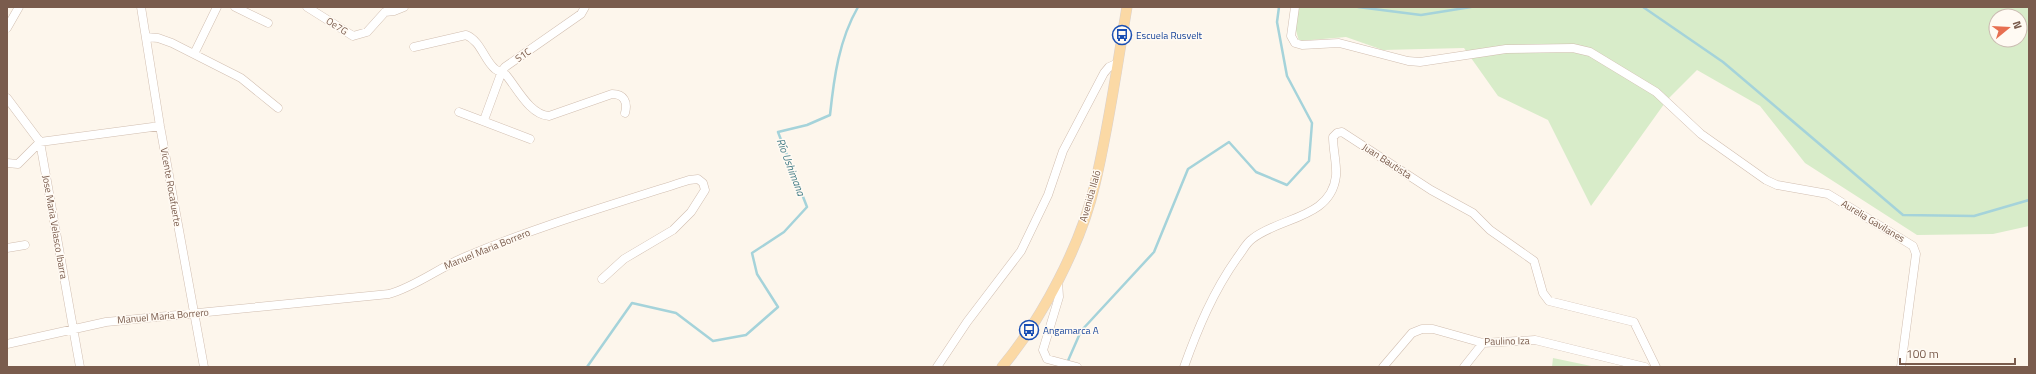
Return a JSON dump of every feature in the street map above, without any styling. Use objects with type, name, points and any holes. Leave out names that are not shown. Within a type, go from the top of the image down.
[{"type":"main road","name":"Avenida Ilaló","points":[[1002,367],[1029,330],[1058,280],[1076,240],[1095,185],[1127,7]]},
{"type":"street","points":[[7,28],[19,7]]},
{"type":"street","name":"Vicente Rocafuerte","points":[[141,7],[160,126],[204,367]]},
{"type":"street","points":[[194,54],[217,7]]},
{"type":"street","points":[[235,7],[268,23]]},
{"type":"street","name":"Oe7G","points":[[307,7],[353,36],[367,32],[382,9]]},
{"type":"street","points":[[382,9],[394,11],[404,7]]},
{"type":"street","name":"S1C","points":[[502,71],[581,14],[584,7]]},
{"type":"street","name":"Aurelia Gavilanes","points":[[1295,7],[1291,36],[1295,43],[1302,45],[1339,43],[1408,61],[1420,62],[1506,49],[1573,48],[1590,52],[1656,92],[1701,134],[1723,148],[1766,180],[1777,185],[1828,194],[1913,246],[1916,254],[1901,367]]},
{"type":"street","points":[[414,48],[466,35],[473,39],[495,69],[502,71],[534,110],[540,115],[549,116],[612,94],[620,95],[624,99],[626,105],[625,113]]},
{"type":"street","points":[[146,37],[161,38],[245,81],[278,108]]},
{"type":"street","points":[[937,367],[967,322],[1021,251],[1048,195],[1063,151],[1104,73],[1109,67],[1118,63]]},
{"type":"street","points":[[484,120],[502,71]]},
{"type":"street","name":"Jose Maria Velasco Ibarra","points":[[7,98],[40,142],[80,367]]},
{"type":"street","points":[[459,112],[484,120],[530,139]]},
{"type":"street","points":[[7,163],[18,164],[40,142],[160,126]]},
{"type":"street","name":"Juan Bautista","points":[[1184,367],[1198,328],[1221,281],[1251,239],[1273,226],[1307,215],[1319,205],[1333,189],[1336,176],[1333,137],[1337,133],[1342,132],[1431,190],[1473,213],[1496,234],[1534,260],[1543,293],[1549,301],[1634,322],[1656,367]]},
{"type":"street","name":"Manuel Maria Borrero","points":[[7,344],[73,328],[106,322],[389,294],[403,289],[465,256],[547,226],[689,180],[698,179],[701,181],[704,186],[704,193],[691,212],[673,230],[624,259],[602,279]]},
{"type":"street","points":[[7,248],[25,245]]},
{"type":"street","points":[[1058,280],[1059,297],[1044,344],[1044,355],[1048,359],[1076,367]]},
{"type":"street","name":"Paulino Iza","points":[[1383,367],[1412,333],[1422,329],[1433,329],[1483,343],[1535,340],[1645,367]]},
{"type":"street","points":[[1464,367],[1483,343]]},
{"type":"green space","points":[[1294,7],[2029,7],[2029,226],[1993,234],[1917,235],[1805,163],[1760,106],[1697,70],[1667,100],[1591,206],[1548,120],[1498,96],[1464,48],[1383,50],[1346,37],[1299,41],[1292,17]]},
{"type":"green space","points":[[1553,358],[1596,367],[1552,367]]},
{"type":"waterway","name":"Río Ushimana","points":[[587,367],[632,303],[676,313],[713,341],[746,335],[778,307],[757,274],[752,253],[784,232],[807,207],[778,132],[807,125],[830,115],[838,59],[846,32],[858,7]]},
{"type":"waterway","points":[[1067,363],[1081,331],[1154,252],[1188,169],[1229,142],[1256,172],[1287,185],[1309,161],[1312,123],[1287,76],[1277,22],[1279,7]]},
{"type":"waterway","points":[[1358,7],[1421,15],[1471,7]]},
{"type":"waterway","points":[[1643,7],[1723,62],[1903,215],[1974,216],[2029,200]]},
{"type":"place","name":"Escuela Rusvelt","points":[[1122,35]]},
{"type":"place","name":"Angamarca A","points":[[1029,330]]}]
